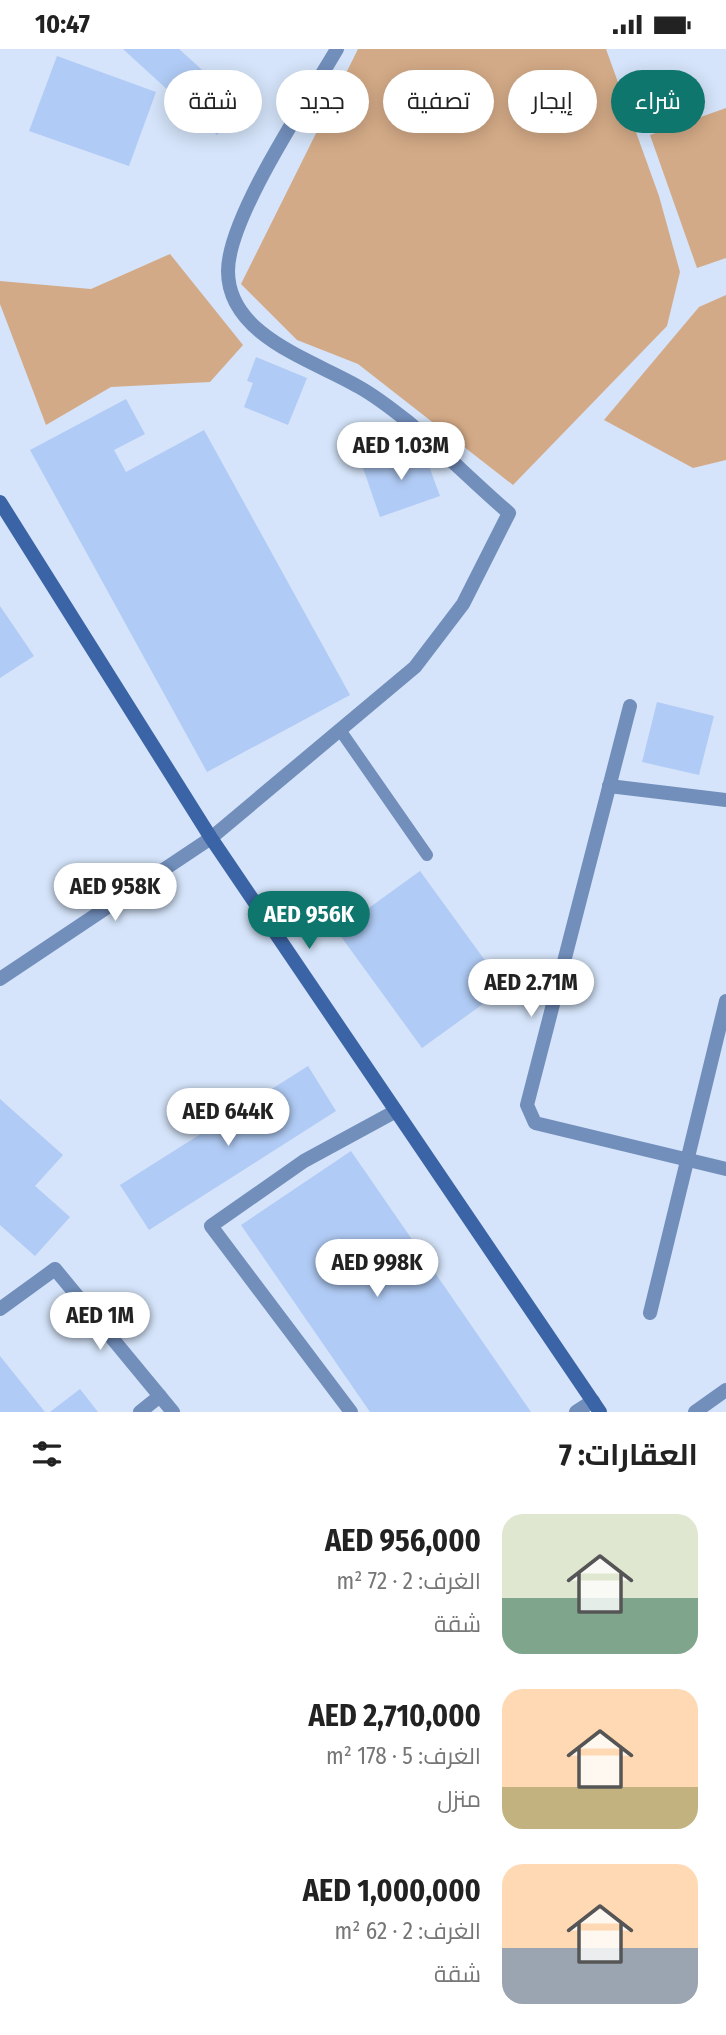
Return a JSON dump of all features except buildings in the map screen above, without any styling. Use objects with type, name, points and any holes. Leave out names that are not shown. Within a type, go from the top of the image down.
[{"type":"street","points":[[0,979],[211,838],[415,667],[463,604],[509,513],[398,414],[360,387],[270,340],[250,320],[230,293],[228,269],[233,237],[264,175],[337,49]]},
{"type":"street","points":[[0,502],[211,838],[596,1407],[576,1412]]},
{"type":"street","points":[[630,706],[527,1105],[535,1123],[726,1169]]},
{"type":"street","points":[[609,786],[726,800]]},
{"type":"street","points":[[650,1313],[726,1001]]},
{"type":"street","points":[[351,1412],[211,1226],[304,1161],[396,1111]]},
{"type":"street","points":[[0,1309],[55,1269],[173,1412]]},
{"type":"street","points":[[695,1412],[726,1390]]},
{"type":"street","points":[[139,1412],[160,1397]]},
{"type":"lane","points":[[340,730],[428,855]]},
{"type":"shaded area","points":[[358,49],[606,49],[614,70],[611,70],[611,133],[636,133],[659,196],[680,272],[667,326],[513,485],[358,364],[297,340],[241,284],[316,133],[369,133],[369,70],[348,70]]},
{"type":"shaded area","points":[[726,108],[726,258],[697,268],[650,135],[705,133],[705,115]]},
{"type":"shaded area","points":[[170,254],[243,345],[210,382],[111,387],[46,425],[0,304],[0,281],[91,289]]},
{"type":"shaded area","points":[[726,295],[726,460],[693,468],[604,420],[699,307]]}]
